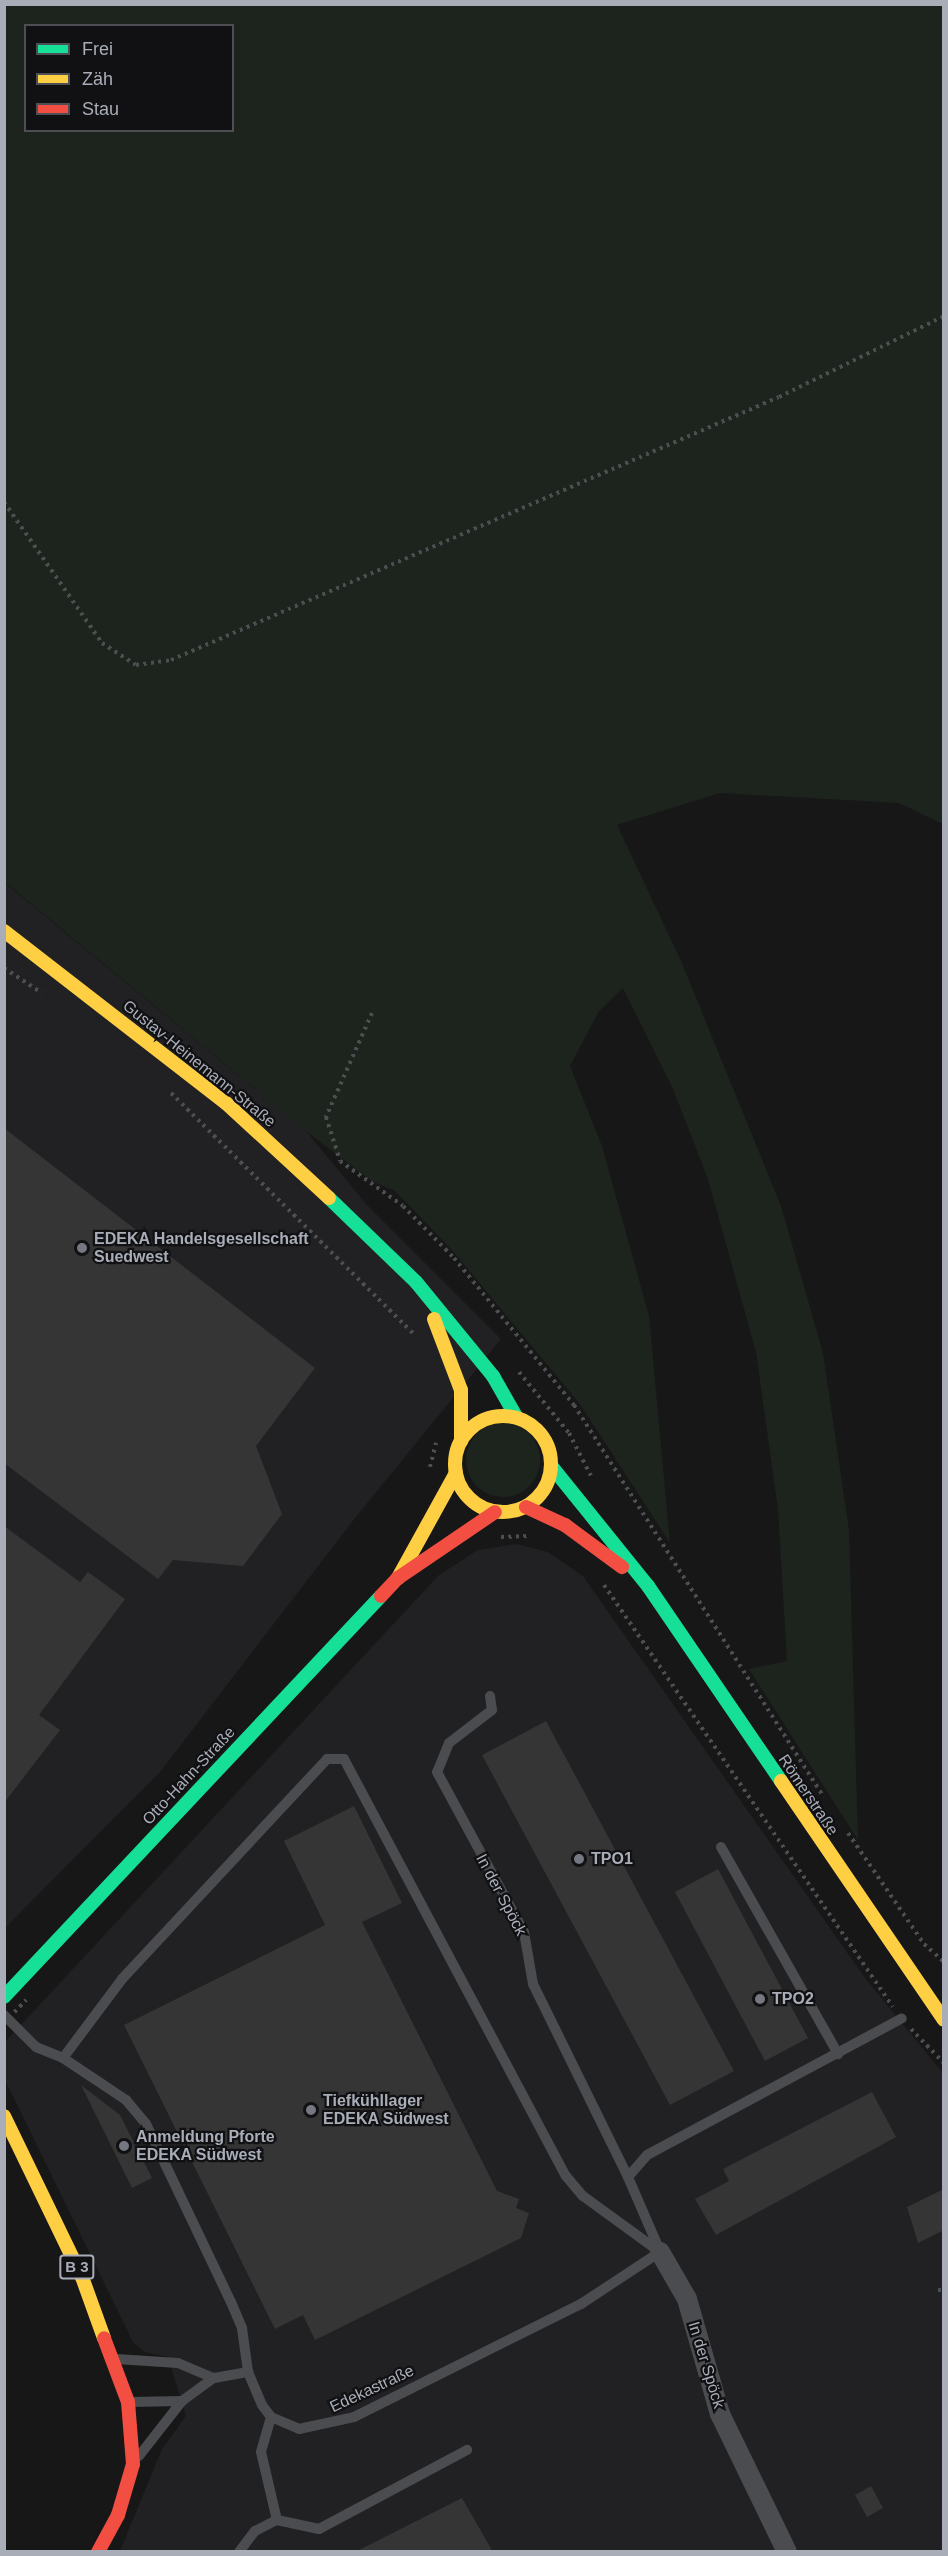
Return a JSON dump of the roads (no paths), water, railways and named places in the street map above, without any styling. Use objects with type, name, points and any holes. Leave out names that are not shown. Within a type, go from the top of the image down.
[{"type":"street","name":"Gustav-Heinemann-Straße","points":[[4,931],[226,1103],[416,1282],[493,1376],[517,1418]]},
{"type":"street","name":"Gustav-Heinemann-Straße","points":[[416,1282],[448,1345],[461,1390],[461,1441]]},
{"type":"street","points":[[517,1418],[543,1437],[552,1467],[544,1490],[526,1507],[495,1512],[467,1496],[456,1473],[461,1441],[485,1419],[517,1418]]},
{"type":"street","name":"Römerstraße","points":[[552,1467],[581,1500],[648,1586],[944,2020]]},
{"type":"street","name":"Otto-Hahn-Straße","points":[[398,1578],[456,1473]]},
{"type":"street","name":"Römerstraße","points":[[526,1507],[586,1539],[648,1586]]},
{"type":"street","name":"Otto-Hahn-Straße","points":[[4,1997],[398,1578],[495,1512]]},
{"type":"street","name":"B 3","points":[[4,2116],[116,2359],[128,2402],[133,2464],[118,2515],[98,2552]]},
{"type":"street","name":"In der Spöck","points":[[660,2252],[687,2299],[720,2414],[788,2552]]},
{"type":"lane","name":"In der Spöck","points":[[490,1696],[492,1710],[449,1743],[437,1772],[524,1932],[537,1995],[628,2177],[660,2252]]},
{"type":"lane","points":[[63,2058],[122,1979],[319,1767],[327,1759],[344,1760],[566,2176],[583,2196],[660,2252]]},
{"type":"lane","points":[[721,1847],[838,2054]]},
{"type":"lane","points":[[4,2015],[36,2047],[63,2058],[126,2100],[146,2124],[242,2328],[248,2372],[271,2417],[261,2452],[277,2520]]},
{"type":"lane","points":[[628,2177],[647,2155],[902,2018]]},
{"type":"lane","name":"Edekastraße","points":[[271,2417],[299,2428],[354,2417],[581,2304],[660,2252]]},
{"type":"lane","points":[[116,2359],[178,2363],[214,2378]]},
{"type":"lane","points":[[133,2464],[182,2401],[214,2378],[248,2372]]},
{"type":"lane","points":[[128,2402],[182,2401]]},
{"type":"lane","points":[[239,2552],[255,2531],[277,2520],[319,2529],[467,2450]]},
{"type":"place","name":"EDEKA Handelsgesellschaft Suedwest","points":[[82,1248]]},
{"type":"place","name":"TPO1","points":[[579,1859]]},
{"type":"place","name":"TPO2","points":[[760,1999]]},
{"type":"place","name":"Tiefkühllager EDEKA Südwest","points":[[311,2110]]},
{"type":"place","name":"Anmeldung Pforte EDEKA Südwest","points":[[124,2146]]}]
